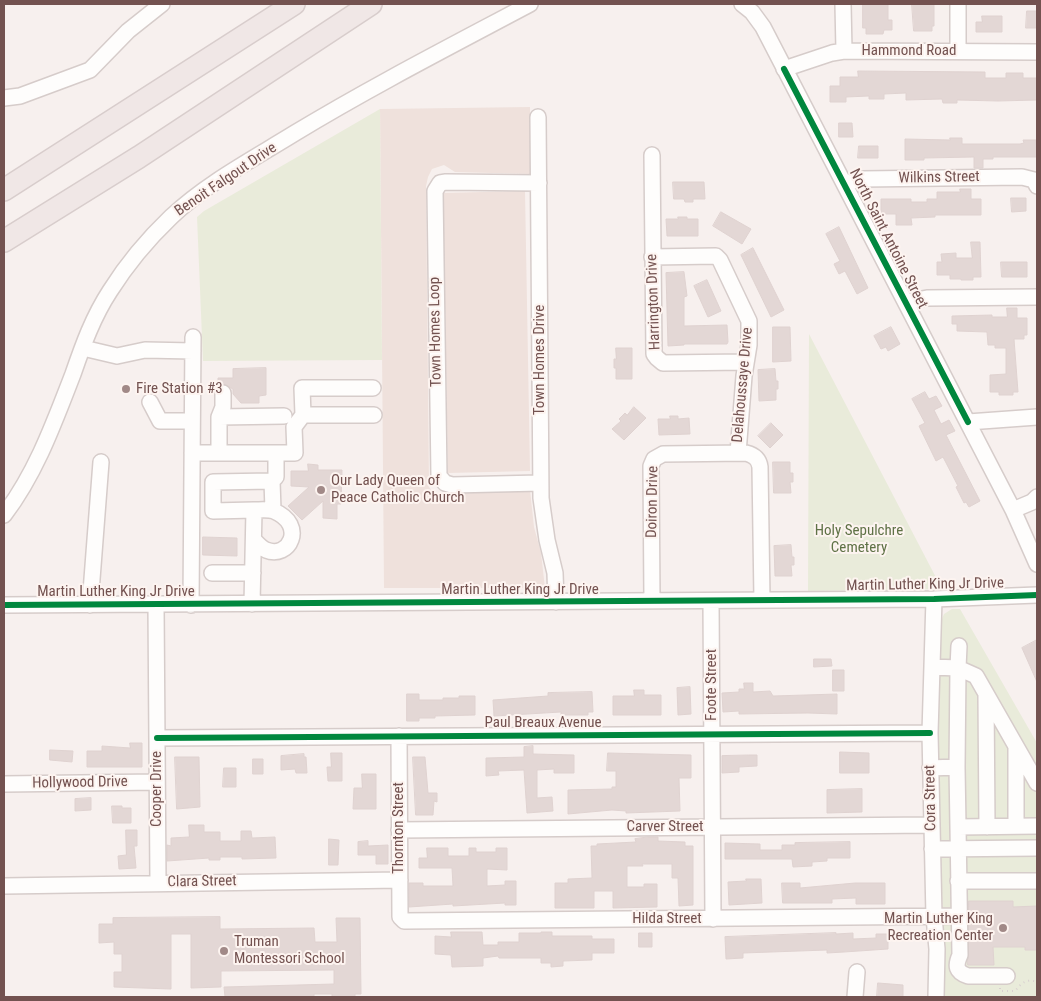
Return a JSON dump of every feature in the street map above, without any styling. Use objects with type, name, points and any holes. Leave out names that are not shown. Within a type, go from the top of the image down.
[{"type":"highway","points":[[4,190],[294,4]]},
{"type":"highway","points":[[4,240],[138,157],[371,4]]},
{"type":"highway","points":[[4,176],[122,114]]},
{"type":"highway","points":[[4,257],[69,206],[138,157]]},
{"type":"street","points":[[4,98],[20,96],[90,70],[128,31],[162,4]]},
{"type":"street","name":"Benoit Falgout Drive","points":[[4,515],[43,450],[92,323],[126,267],[172,216],[202,192],[326,114],[530,4]]},
{"type":"street","name":"North Saint Antoine Street","points":[[742,4],[752,12],[763,27],[1013,510],[1037,564]]},
{"type":"street","points":[[843,4],[844,50]]},
{"type":"street","points":[[958,4],[958,51]]},
{"type":"street","name":"Hammond Road","points":[[784,69],[844,50],[1037,52]]},
{"type":"street","name":"Town Homes Drive","points":[[538,117],[540,483],[542,512],[556,573],[556,602]]},
{"type":"street","name":"Harrington Drive","points":[[652,155],[654,354],[663,363],[746,362]]},
{"type":"street","name":"Wilkins Street","points":[[845,183],[862,179],[1022,177],[1035,183]]},
{"type":"street","name":"Town Homes Loop","points":[[539,183],[446,182],[440,183],[435,191],[439,476],[445,483],[452,485],[540,483]]},
{"type":"street","name":"Delahoussaye Drive","points":[[652,257],[711,256],[720,260],[749,321],[749,344],[738,432],[738,454],[752,454],[757,458],[760,467],[762,600]]},
{"type":"street","points":[[906,302],[927,298],[1037,297]]},
{"type":"street","points":[[83,348],[117,356],[145,350],[193,344],[191,605]]},
{"type":"street","points":[[192,453],[295,453],[294,427],[302,415],[302,388],[373,388]]},
{"type":"street","points":[[219,452],[219,417],[223,407],[223,393]]},
{"type":"street","points":[[150,402],[160,421],[192,421]]},
{"type":"street","points":[[302,415],[374,415]]},
{"type":"street","points":[[219,417],[284,416]]},
{"type":"street","points":[[968,422],[1037,417]]},
{"type":"street","points":[[273,510],[272,481],[276,477],[276,453]]},
{"type":"street","name":"Doiron Drive","points":[[652,602],[651,466],[654,459],[663,454],[738,454]]},
{"type":"street","points":[[90,605],[101,462]]},
{"type":"street","points":[[254,540],[266,550],[272,552],[283,549],[290,542],[294,533],[292,527],[283,517],[273,510],[213,511],[213,482],[272,481]]},
{"type":"street","points":[[1013,510],[1037,498]]},
{"type":"street","points":[[252,604],[254,510]]},
{"type":"street","points":[[212,573],[253,573]]},
{"type":"street","points":[[4,594],[32,605]]},
{"type":"street","name":"Martin Luther King Jr Drive","points":[[4,605],[652,602],[934,599],[1037,595]]},
{"type":"street","name":"Cora Street","points":[[934,599],[930,768],[934,917],[937,949],[936,997]]},
{"type":"street","name":"Foote Street","points":[[711,601],[713,918]]},
{"type":"street","name":"Cooper Drive","points":[[156,605],[158,883]]},
{"type":"street","points":[[959,646],[957,767],[960,955],[956,964],[957,969],[962,974],[968,976],[1007,976]]},
{"type":"street","points":[[932,667],[958,668],[976,676],[1037,782]]},
{"type":"street","points":[[986,693],[987,827]]},
{"type":"street","name":"Paul Breaux Avenue","points":[[157,738],[930,733]]},
{"type":"street","name":"Thornton Street","points":[[399,736],[401,920]]},
{"type":"street","points":[[1016,746],[1016,826]]},
{"type":"street","points":[[930,768],[957,767]]},
{"type":"street","name":"Hollywood Drive","points":[[4,784],[157,782]]},
{"type":"street","name":"Carver Street","points":[[399,830],[931,826]]},
{"type":"street","points":[[958,827],[1037,826]]},
{"type":"street","points":[[932,849],[1037,848]]},
{"type":"street","name":"Clara Street","points":[[4,886],[400,880]]},
{"type":"street","points":[[958,881],[1037,881]]},
{"type":"street","name":"Hilda Street","points":[[401,920],[959,916]]},
{"type":"street","points":[[855,997],[857,972]]},
{"type":"shaded area","points":[[530,107],[530,174],[455,172],[444,165],[432,169],[428,177],[426,186],[429,487],[434,494],[441,497],[452,497],[460,492],[530,490],[534,527],[541,553],[545,588],[384,588],[380,109]]},
{"type":"shaded area","points":[[525,191],[530,471],[448,473],[443,193]]},
{"type":"green space","points":[[380,109],[382,360],[203,361],[197,217],[204,211]]},
{"type":"green space","name":"Holy Sepulchre Cemetery","points":[[809,334],[942,589],[808,591]]},
{"type":"green space","points":[[952,609],[960,609],[1037,743],[1037,997],[945,997],[938,752],[941,621],[944,614]]},
{"type":"building","points":[[863,4],[888,4],[888,20],[892,20],[892,30],[884,30],[883,34],[866,34],[866,28],[863,28]]},
{"type":"building","points":[[912,4],[934,4],[934,26],[932,26],[932,31],[914,31]]},
{"type":"building","points":[[1027,11],[1037,11],[1037,28],[1026,28]]},
{"type":"building","points":[[982,16],[1002,16],[1002,32],[976,32],[976,22],[982,22]]},
{"type":"building","points":[[858,71],[985,72],[985,78],[1006,78],[1006,73],[1023,73],[1023,78],[1037,78],[1037,100],[957,100],[957,103],[943,103],[942,99],[906,100],[906,93],[884,94],[884,99],[869,99],[869,96],[846,97],[846,102],[830,102],[830,86],[840,86],[840,77],[858,77]]},
{"type":"building","points":[[839,123],[852,123],[853,137],[839,137]]},
{"type":"building","points":[[950,138],[962,138],[962,144],[1020,144],[1024,143],[1023,140],[1036,140],[1037,157],[993,157],[993,159],[983,159],[983,168],[974,168],[974,157],[905,160],[905,139],[950,140]]},
{"type":"building","points":[[859,146],[878,146],[878,158],[858,158]]},
{"type":"building","points":[[673,182],[704,182],[705,199],[693,199],[693,202],[685,202],[684,199],[674,199]]},
{"type":"building","points":[[960,189],[971,189],[971,199],[981,199],[981,215],[935,215],[935,217],[911,218],[912,225],[896,225],[896,214],[881,214],[881,199],[911,199],[911,202],[927,202],[927,199],[937,199],[937,192],[960,192]]},
{"type":"building","points":[[1011,198],[1026,198],[1026,211],[1012,212]]},
{"type":"building","points":[[721,212],[751,229],[742,244],[713,226]]},
{"type":"building","points":[[678,217],[698,219],[698,236],[667,236],[666,219],[678,219]]},
{"type":"building","points":[[839,227],[868,288],[857,294],[845,271],[839,274],[834,264],[840,261],[826,234]]},
{"type":"building","points":[[971,242],[980,242],[981,277],[973,277],[973,280],[961,280],[950,279],[950,275],[937,275],[937,262],[942,262],[941,254],[956,253],[956,258],[972,258]]},
{"type":"building","points":[[753,248],[784,310],[771,317],[741,255]]},
{"type":"building","points":[[1001,262],[1027,262],[1027,277],[1002,277]]},
{"type":"building","points":[[684,272],[687,296],[684,297],[684,326],[727,325],[727,344],[668,346],[666,273]]},
{"type":"building","points":[[707,280],[721,311],[708,317],[694,286]]},
{"type":"building","points":[[1007,308],[1017,308],[1017,318],[1027,318],[1027,335],[1024,335],[1024,339],[1014,339],[1018,392],[1013,392],[1013,395],[999,395],[999,392],[990,392],[990,375],[1006,374],[1006,348],[995,348],[995,345],[988,345],[987,332],[957,331],[957,324],[952,324],[952,316],[992,315],[992,317],[1007,317]]},
{"type":"building","points":[[773,327],[790,327],[791,361],[773,362]]},
{"type":"building","points":[[891,327],[900,344],[888,351],[886,347],[881,349],[874,336]]},
{"type":"building","points":[[616,348],[632,348],[632,379],[616,379],[614,359],[616,359]]},
{"type":"building","points":[[266,368],[266,395],[259,396],[259,403],[241,403],[233,394],[233,389],[223,384],[218,385],[218,378],[233,378],[233,369]]},
{"type":"building","points":[[775,369],[776,381],[778,381],[776,400],[759,401],[758,370]]},
{"type":"building","points":[[925,392],[929,399],[936,396],[942,406],[934,410],[941,424],[949,420],[955,431],[946,435],[980,501],[969,507],[966,502],[964,503],[956,487],[958,486],[943,457],[936,461],[919,426],[925,423],[912,399]]},
{"type":"building","points":[[634,407],[646,418],[624,440],[612,429],[621,421],[619,419],[625,413],[627,415]]},
{"type":"building","points":[[670,416],[678,416],[678,419],[689,418],[690,434],[659,435],[658,419],[670,419]]},
{"type":"building","points":[[771,423],[783,435],[770,448],[758,436]]},
{"type":"building","points":[[773,462],[790,462],[790,473],[793,473],[793,482],[790,482],[791,493],[774,493]]},
{"type":"building","name":"Our Lady Queen of Peace Catholic Church","points":[[308,464],[318,465],[318,470],[342,470],[341,504],[337,504],[337,519],[323,518],[323,501],[302,520],[288,506],[309,487],[291,486],[291,471],[308,471]]},
{"type":"building","points":[[203,537],[237,538],[237,556],[203,555]]},
{"type":"building","points":[[791,545],[792,557],[794,557],[794,565],[791,565],[792,576],[775,576],[774,546]]},
{"type":"building","points":[[1037,640],[1037,682],[1022,648]]},
{"type":"building","points":[[814,659],[831,659],[832,666],[814,667]]},
{"type":"building","points":[[833,670],[844,670],[844,691],[833,691]]},
{"type":"building","points":[[744,683],[753,683],[753,692],[770,691],[773,696],[837,694],[837,714],[739,714],[739,711],[723,712],[722,693],[739,692],[739,689],[744,689]]},
{"type":"building","points":[[690,687],[691,714],[678,715],[677,688]]},
{"type":"building","points":[[634,690],[644,690],[644,695],[661,695],[661,715],[613,715],[613,696],[634,696]]},
{"type":"building","points":[[592,692],[593,712],[588,712],[588,715],[561,715],[561,712],[494,716],[493,700],[548,696],[548,693]]},
{"type":"building","points":[[407,694],[419,694],[419,700],[443,700],[443,698],[459,698],[459,696],[475,696],[475,715],[435,716],[435,718],[419,718],[419,721],[407,721]]},
{"type":"building","points":[[130,743],[142,743],[142,767],[87,767],[87,751],[102,751],[102,746],[130,748]]},
{"type":"building","points":[[533,746],[533,754],[574,755],[574,773],[554,773],[554,769],[537,770],[537,798],[552,797],[553,811],[527,813],[524,770],[498,771],[499,775],[486,776],[486,758],[524,757],[524,747]]},
{"type":"building","points":[[50,750],[73,751],[72,762],[50,760]]},
{"type":"building","points":[[840,752],[869,753],[869,773],[840,773]]},
{"type":"building","points":[[331,753],[342,753],[342,781],[328,781],[327,767],[331,767]]},
{"type":"building","points":[[608,753],[691,755],[691,778],[679,778],[680,811],[626,813],[626,811],[612,810],[568,814],[568,790],[612,789],[612,787],[616,787],[616,771],[607,771]]},
{"type":"building","points":[[304,754],[304,757],[306,757],[307,773],[296,773],[295,769],[281,770],[281,756]]},
{"type":"building","points":[[757,755],[757,766],[739,767],[739,772],[722,773],[722,756]]},
{"type":"building","points":[[175,757],[199,757],[200,807],[177,809]]},
{"type":"building","points":[[413,757],[425,757],[428,793],[437,793],[437,802],[434,801],[433,815],[416,815]]},
{"type":"building","points":[[253,759],[263,759],[263,774],[253,774]]},
{"type":"building","points":[[224,768],[236,768],[236,787],[223,787]]},
{"type":"building","points":[[362,774],[376,774],[376,809],[353,809],[354,788],[362,788]]},
{"type":"building","points":[[862,789],[862,812],[827,813],[827,790]]},
{"type":"building","points":[[91,798],[91,810],[75,811],[75,799]]},
{"type":"building","points":[[112,806],[131,808],[131,823],[113,823]]},
{"type":"building","points":[[189,825],[204,825],[204,832],[220,832],[220,841],[241,841],[241,831],[251,831],[252,838],[275,837],[276,858],[242,859],[242,857],[220,857],[220,860],[209,860],[209,858],[167,861],[167,845],[171,846],[171,838],[189,837]]},
{"type":"building","points":[[126,830],[137,830],[137,846],[134,846],[136,868],[119,869],[118,856],[126,855]]},
{"type":"building","points":[[658,837],[658,841],[685,842],[685,846],[693,846],[693,905],[679,906],[678,878],[672,878],[672,864],[642,864],[643,866],[627,866],[627,887],[644,887],[644,884],[657,884],[657,907],[613,908],[613,891],[594,891],[594,908],[555,908],[555,883],[568,883],[568,879],[592,878],[591,846],[636,842],[635,839]]},
{"type":"building","points":[[329,839],[339,840],[338,865],[329,865]]},
{"type":"building","points":[[368,841],[368,846],[388,845],[388,864],[376,864],[376,855],[358,855],[358,842]]},
{"type":"building","points":[[850,842],[850,858],[827,858],[827,861],[812,862],[812,866],[793,867],[792,859],[725,859],[725,843],[760,844],[760,850],[782,850],[782,845],[795,845],[795,843]]},
{"type":"building","points":[[427,848],[448,848],[448,856],[469,856],[469,848],[476,848],[476,852],[496,852],[496,848],[507,848],[507,870],[487,869],[487,886],[505,885],[505,881],[516,881],[516,905],[505,905],[505,903],[409,907],[409,883],[423,883],[423,886],[453,886],[452,868],[419,868],[419,858],[427,858]]},
{"type":"building","points":[[746,879],[761,879],[762,903],[729,905],[728,882],[746,881]]},
{"type":"building","points":[[782,883],[800,883],[800,888],[855,883],[885,883],[885,904],[856,904],[856,898],[832,899],[832,903],[783,903]]},
{"type":"building","name":"Martin Luther King Recreation Center","points":[[969,901],[1013,901],[1013,907],[1037,906],[1037,950],[1025,950],[1025,947],[993,947],[994,965],[968,965]]},
{"type":"building","points":[[220,917],[220,929],[314,928],[315,942],[337,942],[336,918],[360,918],[361,994],[355,994],[355,997],[332,997],[332,994],[314,994],[314,997],[225,997],[224,987],[334,984],[334,970],[221,971],[221,987],[191,988],[191,934],[171,934],[171,989],[114,987],[114,972],[122,972],[122,954],[114,954],[114,942],[99,943],[99,924],[113,924],[113,918]]},
{"type":"building","points":[[451,932],[482,932],[483,945],[498,945],[498,942],[519,942],[519,933],[552,932],[552,936],[592,936],[592,939],[614,939],[614,953],[592,953],[592,960],[563,961],[563,966],[551,967],[551,963],[541,963],[541,958],[499,958],[498,956],[483,958],[483,966],[452,967],[451,955],[435,954],[435,936],[451,937]]},
{"type":"building","points":[[639,933],[652,933],[652,947],[639,947]]},
{"type":"building","points":[[853,933],[853,939],[876,938],[876,934],[888,934],[888,949],[827,953],[827,950],[743,953],[743,958],[726,959],[725,937]]},
{"type":"building","points":[[878,983],[903,985],[903,997],[877,997]]},
{"type":"cycle path","points":[[784,69],[968,422]]},
{"type":"cycle path","points":[[4,605],[934,599],[1037,595]]},
{"type":"cycle path","points":[[157,738],[930,733]]},
{"type":"place","name":"Fire Station #3","points":[[126,389]]},
{"type":"place","name":"Our Lady Queen of Peace Catholic Church","points":[[321,490]]},
{"type":"place","name":"Martin Luther King Recreation Center","points":[[1003,928]]},
{"type":"place","name":"Truman Montessori School","points":[[224,951]]}]
